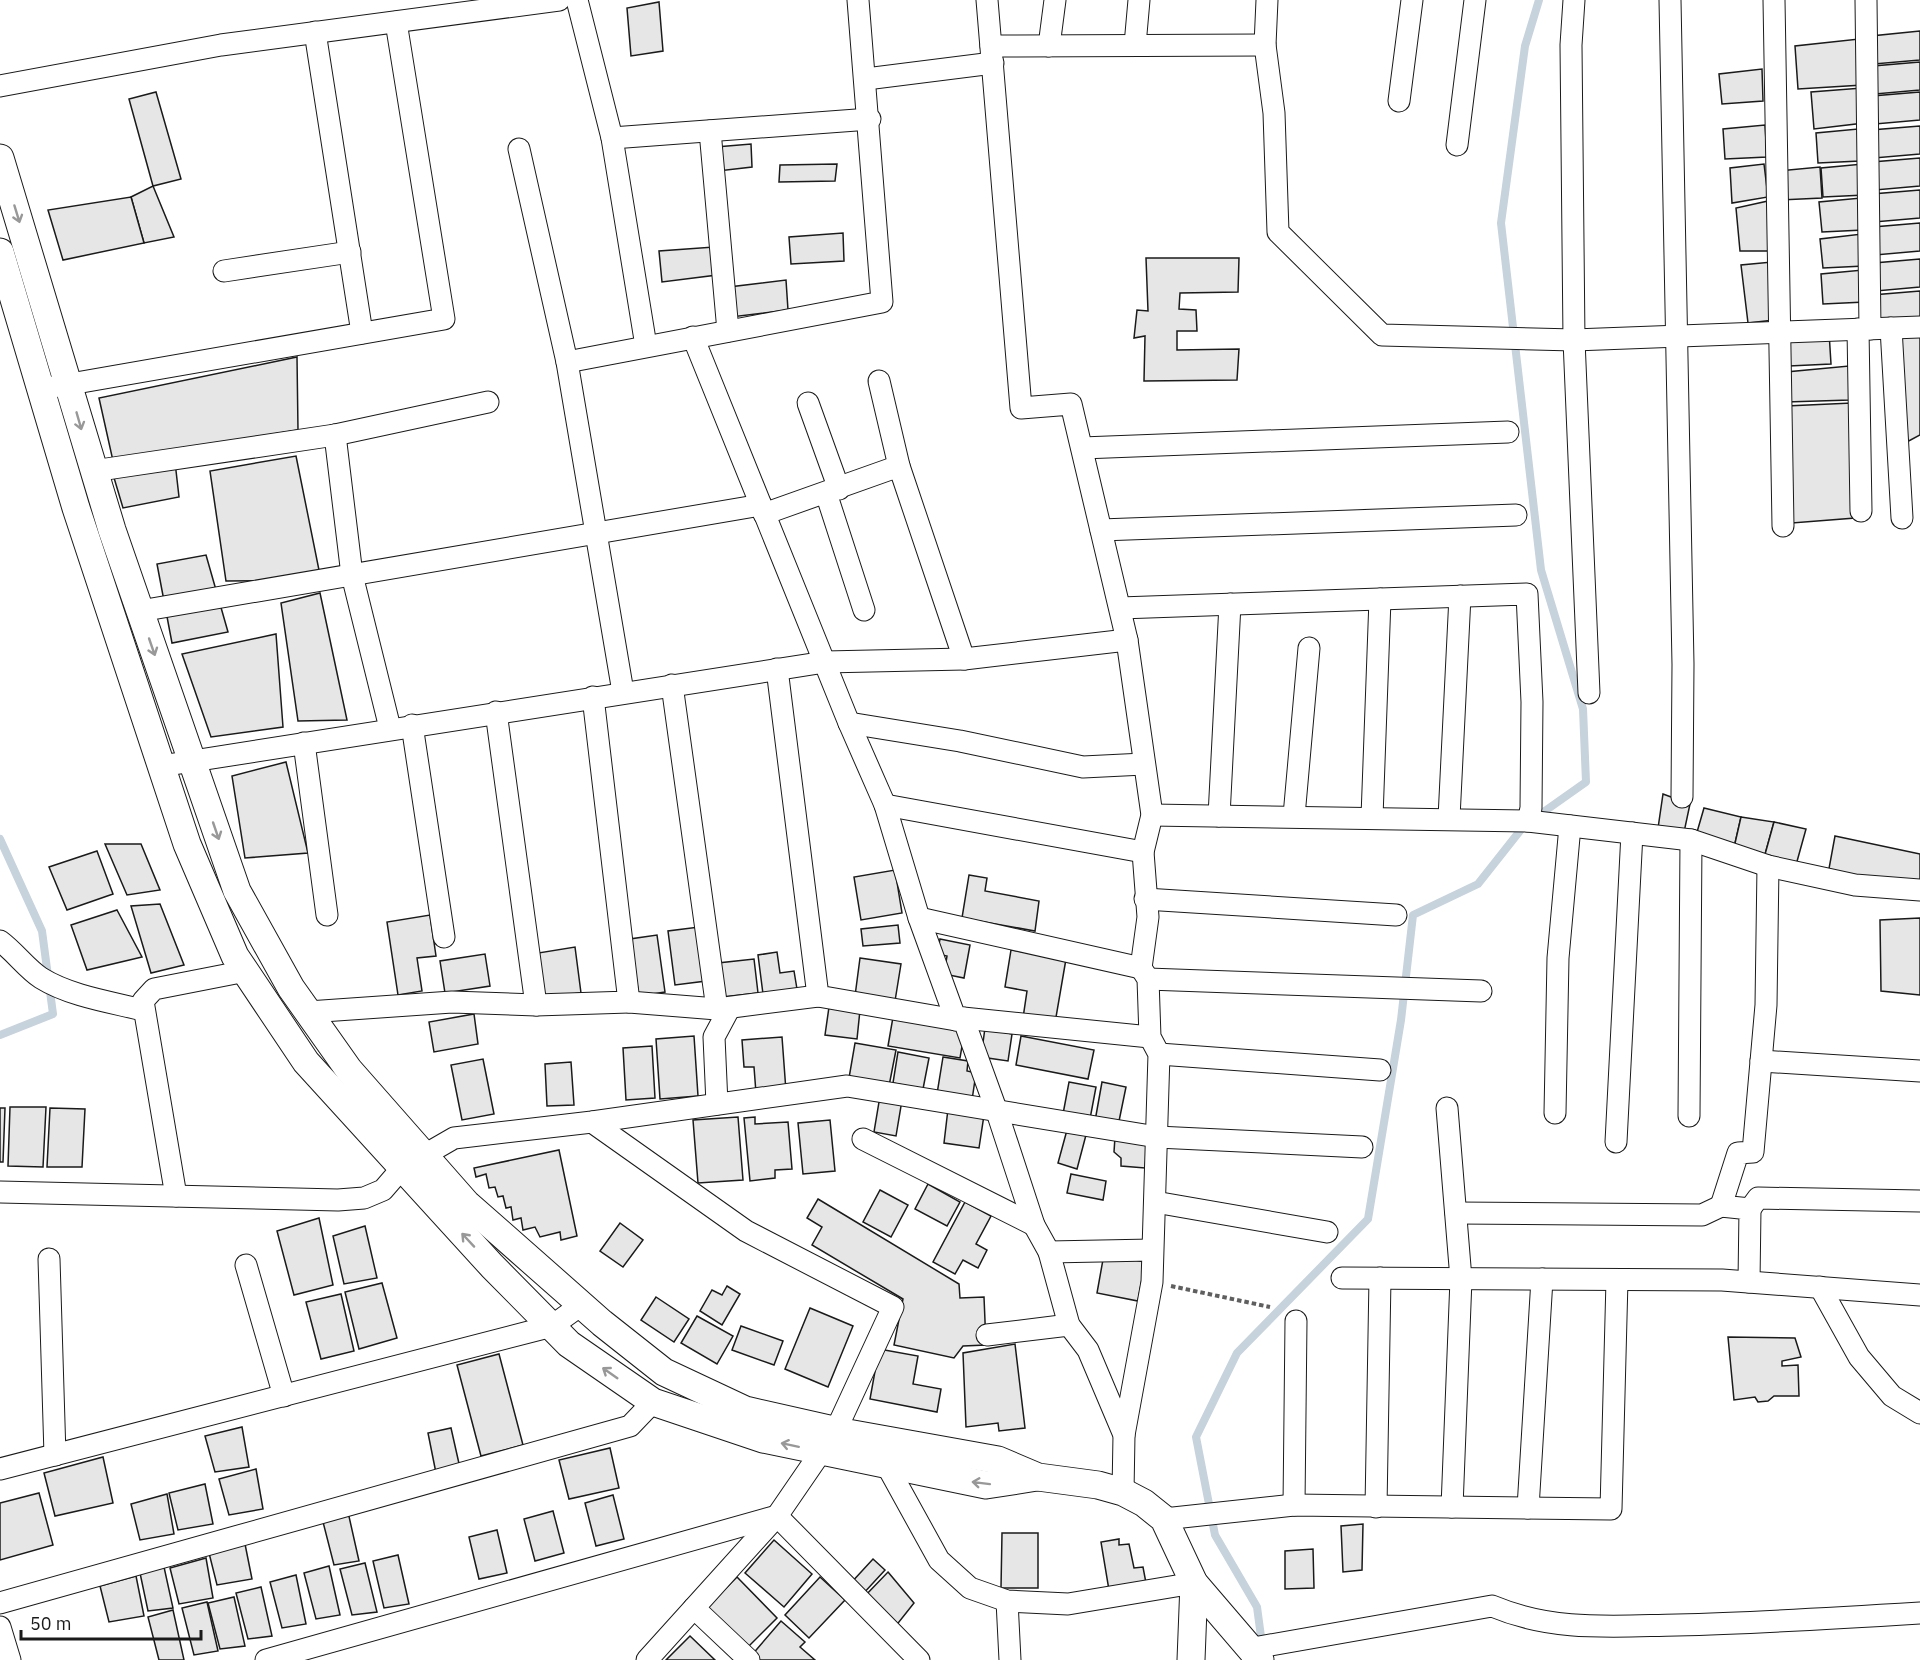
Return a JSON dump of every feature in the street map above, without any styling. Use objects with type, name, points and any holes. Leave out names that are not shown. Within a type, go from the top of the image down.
[{"type":"street","points":[[0,86],[221,45],[559,0]]},
{"type":"street","points":[[577,0],[612,138],[646,346]]},
{"type":"street","points":[[567,362],[882,302],[870,118],[858,0]]},
{"type":"street","points":[[987,0],[1021,408],[1071,404],[1127,640],[1152,815],[1143,852],[1148,917],[1145,974],[1155,1046],[1157,1137],[1152,1282],[1124,1435],[1123,1492]]},
{"type":"street","points":[[1049,46],[1054,0]]},
{"type":"street","points":[[1134,45],[1139,0]]},
{"type":"street","points":[[1267,0],[1265,45],[1274,113],[1278,232],[1382,335],[1574,340],[1920,327]]},
{"type":"street","points":[[1400,101],[1412,0]]},
{"type":"street","points":[[1457,145],[1475,0]]},
{"type":"street","points":[[1574,0],[1571,45],[1574,340],[1589,693]]},
{"type":"street","points":[[1670,0],[1683,664],[1682,797]]},
{"type":"street","points":[[1774,0],[1784,526]]},
{"type":"street","points":[[1861,511],[1873,328],[1866,0]]},
{"type":"street","points":[[41,389],[444,319],[396,22]]},
{"type":"street","points":[[315,32],[362,333]]},
{"type":"street","points":[[866,79],[1049,46],[1265,45]]},
{"type":"street","points":[[612,138],[870,118]]},
{"type":"street","points":[[710,131],[728,331]]},
{"type":"street","points":[[519,149],[567,362],[623,692]]},
{"type":"street","points":[[0,158],[93,471],[237,891],[291,988],[412,1161],[569,1344],[653,1402],[763,1439],[828,1441],[998,1460],[1038,1477],[1123,1492],[1164,1519],[1194,1583],[1262,1652],[1492,1606],[1517,1616],[1571,1627],[1762,1623],[1920,1613]]},
{"type":"street","points":[[0,252],[80,519],[187,844],[235,956],[306,1062],[412,1161],[466,1203],[581,1305],[664,1372],[745,1410],[886,1464],[986,1485],[1038,1477]]},
{"type":"street","points":[[224,271],[350,252]]},
{"type":"street","points":[[1873,328],[1902,518]]},
{"type":"street","points":[[693,337],[849,723],[885,805],[919,918],[996,1109],[1034,1225],[1049,1252],[1069,1326],[1088,1350],[1124,1435]]},
{"type":"street","points":[[879,381],[899,466],[964,659]]},
{"type":"street","points":[[93,471],[335,435],[488,402]]},
{"type":"street","points":[[808,403],[864,610]]},
{"type":"street","points":[[1082,448],[1508,432]]},
{"type":"street","points":[[335,435],[352,575],[390,728]]},
{"type":"street","points":[[140,610],[596,534],[762,510],[832,491],[899,466]]},
{"type":"street","points":[[1101,530],[1516,515]]},
{"type":"street","points":[[1120,608],[1527,594],[1532,702],[1531,808],[1534,822]]},
{"type":"street","points":[[1449,818],[1460,596]]},
{"type":"street","points":[[1372,817],[1380,599]]},
{"type":"street","points":[[1220,816],[1230,604]]},
{"type":"street","points":[[161,766],[390,728],[825,662],[964,659],[1127,640]]},
{"type":"street","points":[[1294,816],[1309,648]]},
{"type":"street","points":[[777,669],[818,996]]},
{"type":"street","points":[[672,685],[717,1010]]},
{"type":"street","points":[[593,697],[629,1002]]},
{"type":"street","points":[[496,712],[536,1005]]},
{"type":"street","points":[[849,723],[960,741],[1083,767],[1144,764]]},
{"type":"street","points":[[412,725],[444,937]]},
{"type":"street","points":[[304,743],[327,915]]},
{"type":"street","points":[[885,805],[1143,852]]},
{"type":"street","points":[[1152,815],[1449,818],[1534,822],[1691,840],[1768,866],[1855,885],[1920,890]]},
{"type":"street","points":[[1555,1113],[1558,958],[1570,826]]},
{"type":"street","points":[[1616,1142],[1632,833]]},
{"type":"street","points":[[1689,1116],[1691,840]]},
{"type":"street","points":[[1721,1206],[1738,1153],[1753,1152],[1766,1005],[1768,866]]},
{"type":"street","points":[[1145,899],[1396,915]]},
{"type":"street","points":[[919,918],[1145,974],[1481,991]]},
{"type":"street","points":[[0,941],[47,981],[93,998],[143,1010]]},
{"type":"street","points":[[176,1196],[143,1001],[154,989],[246,971]]},
{"type":"street","points":[[717,1010],[818,996],[959,1019],[1155,1046],[1380,1070]]},
{"type":"street","points":[[308,1012],[452,1002],[536,1005],[629,1002],[717,1010],[729,1009],[714,1037],[717,1104]]},
{"type":"street","points":[[1761,1061],[1920,1071]]},
{"type":"street","points":[[0,1192],[364,1198],[383,1190],[412,1161],[454,1138],[592,1122],[847,1086],[1157,1137],[1362,1147]]},
{"type":"street","points":[[1448,1108],[1461,1279],[1452,1507]]},
{"type":"street","points":[[592,1122],[746,1231],[893,1307],[828,1441],[777,1516],[647,1660]]},
{"type":"street","points":[[863,1139],[1034,1225]]},
{"type":"street","points":[[1749,1282],[1750,1209],[1758,1198],[1920,1201]]},
{"type":"street","points":[[1155,1202],[1327,1232]]},
{"type":"street","points":[[1456,1213],[1702,1215],[1721,1206],[1750,1209]]},
{"type":"street","points":[[1049,1252],[1152,1250]]},
{"type":"street","points":[[49,1259],[55,1455]]},
{"type":"street","points":[[246,1265],[284,1396]]},
{"type":"street","points":[[1341,1278],[1749,1282],[1920,1295]]},
{"type":"street","points":[[1376,1507],[1380,1278]]},
{"type":"street","points":[[1527,1508],[1542,1279]]},
{"type":"street","points":[[1164,1519],[1294,1505],[1611,1509],[1617,1280]]},
{"type":"street","points":[[1820,1287],[1859,1357],[1892,1396],[1920,1413]]},
{"type":"street","points":[[0,1469],[552,1326],[581,1305]]},
{"type":"street","points":[[1294,1505],[1296,1321]]},
{"type":"street","points":[[987,1335],[1069,1326]]},
{"type":"street","points":[[0,1603],[630,1426],[653,1402]]},
{"type":"street","points":[[886,1464],[939,1560],[970,1588],[1007,1601],[1068,1604],[1194,1583]]},
{"type":"street","points":[[266,1660],[340,1650],[777,1516]]},
{"type":"street","points":[[777,1516],[919,1660]]},
{"type":"street","points":[[1191,1660],[1194,1583]]},
{"type":"street","points":[[1007,1601],[1010,1660]]},
{"type":"street","points":[[694,1608],[749,1660]]},
{"type":"street","points":[[0,1626],[10,1660]]},
{"type":"path","points":[[1152,1282],[1270,1307]]},
{"type":"building","points":[[659,2],[663,51],[631,56],[627,8]]},
{"type":"building","points":[[1920,31],[1920,60],[1874,64],[1871,36]]},
{"type":"building","points":[[1859,39],[1863,85],[1798,89],[1795,46]]},
{"type":"building","points":[[1920,62],[1920,90],[1875,94],[1873,66]]},
{"type":"building","points":[[1762,69],[1763,101],[1722,104],[1719,74]]},
{"type":"building","points":[[1862,88],[1864,123],[1814,129],[1811,92]]},
{"type":"building","points":[[156,92],[181,179],[153,186],[129,99]]},
{"type":"building","points":[[1920,92],[1920,120],[1875,124],[1872,96]]},
{"type":"building","points":[[1765,125],[1767,157],[1725,159],[1723,129]]},
{"type":"building","points":[[1920,126],[1920,154],[1874,158],[1871,130]]},
{"type":"building","points":[[1858,129],[1860,161],[1818,163],[1816,133]]},
{"type":"building","points":[[751,144],[752,167],[718,171],[716,147]]},
{"type":"building","points":[[1920,158],[1920,186],[1875,190],[1872,162]]},
{"type":"building","points":[[837,164],[835,181],[779,182],[780,165]]},
{"type":"building","points":[[1764,164],[1768,197],[1732,203],[1730,168]]},
{"type":"building","points":[[1863,164],[1865,195],[1823,197],[1821,168]]},
{"type":"building","points":[[1820,167],[1822,198],[1780,200],[1778,171]]},
{"type":"building","points":[[153,186],[174,237],[144,243],[131,197]]},
{"type":"building","points":[[1920,190],[1920,218],[1874,222],[1872,194]]},
{"type":"building","points":[[131,197],[144,243],[63,260],[48,210]]},
{"type":"building","points":[[1861,198],[1863,230],[1822,232],[1819,202]]},
{"type":"building","points":[[1768,201],[1771,251],[1740,251],[1736,208]]},
{"type":"building","points":[[1920,223],[1920,251],[1875,255],[1873,227]]},
{"type":"building","points":[[843,233],[844,261],[791,264],[789,237]]},
{"type":"building","points":[[1862,234],[1864,266],[1823,268],[1820,239]]},
{"type":"building","points":[[714,247],[717,275],[662,282],[659,251]]},
{"type":"building","points":[[1146,258],[1239,258],[1238,292],[1180,293],[1179,309],[1196,310],[1197,331],[1177,331],[1177,350],[1239,349],[1237,380],[1144,381],[1145,336],[1134,338],[1137,310],[1148,311]]},
{"type":"building","points":[[1920,259],[1920,287],[1876,291],[1874,263]]},
{"type":"building","points":[[1772,262],[1774,320],[1748,323],[1741,265]]},
{"type":"building","points":[[1863,270],[1865,302],[1823,304],[1821,274]]},
{"type":"building","points":[[786,280],[788,310],[731,317],[729,287]]},
{"type":"building","points":[[1920,291],[1920,319],[1874,323],[1872,295]]},
{"type":"building","points":[[1920,331],[1920,435],[1905,443],[1895,334]]},
{"type":"building","points":[[1829,332],[1831,364],[1789,366],[1787,336]]},
{"type":"building","points":[[297,357],[298,430],[113,461],[99,398]]},
{"type":"building","points":[[1849,366],[1850,400],[1786,402],[1786,372]]},
{"type":"building","points":[[1852,403],[1855,518],[1792,523],[1786,406]]},
{"type":"building","points":[[296,456],[321,580],[226,581],[210,471]]},
{"type":"building","points":[[175,462],[179,497],[123,508],[112,471]]},
{"type":"building","points":[[206,555],[228,632],[172,643],[157,564]]},
{"type":"building","points":[[320,593],[347,720],[298,721],[281,603]]},
{"type":"building","points":[[276,634],[283,727],[211,737],[182,654]]},
{"type":"building","points":[[286,762],[308,853],[245,858],[232,776]]},
{"type":"building","points":[[1663,794],[1690,804],[1683,837],[1657,835]]},
{"type":"building","points":[[1704,808],[1741,817],[1733,852],[1695,839]]},
{"type":"building","points":[[1741,817],[1774,822],[1764,858],[1733,852]]},
{"type":"building","points":[[1774,822],[1806,829],[1796,865],[1764,858]]},
{"type":"building","points":[[1835,836],[1920,854],[1920,888],[1828,874]]},
{"type":"building","points":[[105,844],[141,844],[160,890],[127,895]]},
{"type":"building","points":[[97,851],[113,894],[67,910],[49,867]]},
{"type":"building","points":[[895,870],[902,913],[861,920],[854,877]]},
{"type":"building","points":[[969,875],[987,878],[985,891],[1039,901],[1035,931],[962,918]]},
{"type":"building","points":[[160,904],[184,965],[151,973],[131,906]]},
{"type":"building","points":[[117,910],[142,957],[87,970],[71,925]]},
{"type":"building","points":[[430,915],[436,956],[417,958],[422,991],[398,995],[387,922]]},
{"type":"building","points":[[1920,918],[1920,995],[1881,991],[1880,920]]},
{"type":"building","points":[[898,925],[900,943],[863,946],[861,929]]},
{"type":"building","points":[[699,927],[706,981],[675,985],[668,931]]},
{"type":"building","points":[[657,935],[665,992],[639,996],[630,939]]},
{"type":"building","points":[[940,939],[970,945],[964,978],[944,974],[947,956],[937,954]]},
{"type":"building","points":[[575,947],[581,993],[545,997],[538,953]]},
{"type":"building","points":[[1011,950],[1066,959],[1055,1023],[1023,1018],[1027,991],[1005,987]]},
{"type":"building","points":[[777,952],[780,973],[794,971],[797,989],[763,994],[758,955]]},
{"type":"building","points":[[485,954],[490,986],[445,993],[440,961]]},
{"type":"building","points":[[860,958],[901,964],[895,1001],[855,996]]},
{"type":"building","points":[[754,959],[758,993],[722,997],[718,963]]},
{"type":"building","points":[[829,1007],[860,1010],[857,1039],[825,1035]]},
{"type":"building","points":[[474,1014],[478,1044],[434,1052],[429,1022]]},
{"type":"building","points":[[893,1017],[965,1029],[960,1058],[888,1046]]},
{"type":"building","points":[[985,1028],[1012,1034],[1008,1061],[981,1057]]},
{"type":"building","points":[[694,1036],[698,1096],[660,1099],[656,1039]]},
{"type":"building","points":[[1021,1036],[1094,1050],[1088,1079],[1016,1065]]},
{"type":"building","points":[[782,1037],[786,1091],[756,1093],[754,1067],[744,1067],[742,1040]]},
{"type":"building","points":[[855,1043],[896,1050],[889,1086],[849,1078]]},
{"type":"building","points":[[652,1046],[655,1098],[626,1100],[623,1048]]},
{"type":"building","points":[[898,1052],[929,1058],[923,1089],[893,1083]]},
{"type":"building","points":[[943,1057],[968,1061],[967,1071],[976,1073],[972,1100],[937,1094]]},
{"type":"building","points":[[483,1059],[494,1114],[462,1120],[451,1065]]},
{"type":"building","points":[[571,1062],[574,1105],[547,1106],[545,1064]]},
{"type":"building","points":[[1069,1082],[1096,1087],[1090,1119],[1063,1114]]},
{"type":"building","points":[[1102,1082],[1126,1087],[1118,1126],[1095,1121]]},
{"type":"building","points":[[880,1096],[902,1100],[896,1136],[874,1132]]},
{"type":"building","points":[[10,1107],[46,1107],[43,1167],[8,1166]]},
{"type":"building","points":[[0,1108],[5,1108],[3,1162],[0,1162]]},
{"type":"building","points":[[50,1108],[85,1109],[82,1167],[47,1167]]},
{"type":"building","points":[[948,1109],[984,1115],[979,1148],[944,1143]]},
{"type":"building","points":[[738,1117],[743,1180],[698,1183],[693,1120]]},
{"type":"building","points":[[755,1117],[755,1124],[788,1122],[792,1169],[775,1170],[775,1178],[750,1181],[744,1118]]},
{"type":"building","points":[[830,1120],[835,1171],[803,1174],[798,1123]]},
{"type":"building","points":[[1067,1130],[1086,1135],[1077,1169],[1058,1163]]},
{"type":"building","points":[[1115,1137],[1148,1140],[1145,1168],[1121,1166],[1121,1158],[1114,1152]]},
{"type":"building","points":[[559,1150],[577,1236],[561,1240],[560,1232],[540,1237],[535,1227],[523,1230],[521,1218],[513,1220],[511,1207],[506,1208],[503,1196],[498,1197],[495,1187],[489,1188],[486,1174],[476,1177],[474,1168]]},
{"type":"building","points":[[1071,1174],[1106,1181],[1103,1200],[1067,1193]]},
{"type":"building","points":[[928,1184],[960,1202],[947,1226],[915,1209]]},
{"type":"building","points":[[880,1190],[908,1205],[891,1237],[863,1222]]},
{"type":"building","points":[[818,1199],[959,1284],[960,1298],[984,1297],[986,1345],[963,1346],[954,1358],[894,1345],[903,1299],[812,1245],[822,1227],[807,1218]]},
{"type":"building","points":[[965,1202],[991,1216],[976,1244],[987,1250],[978,1268],[963,1260],[955,1274],[933,1262]]},
{"type":"building","points":[[319,1218],[333,1285],[294,1295],[277,1231]]},
{"type":"building","points":[[620,1223],[643,1240],[623,1267],[600,1251]]},
{"type":"building","points":[[365,1226],[377,1278],[344,1284],[333,1236]]},
{"type":"building","points":[[1104,1254],[1145,1262],[1138,1301],[1097,1293]]},
{"type":"building","points":[[382,1283],[397,1338],[359,1349],[345,1292]]},
{"type":"building","points":[[727,1286],[740,1294],[722,1325],[700,1311],[712,1290],[722,1295]]},
{"type":"building","points":[[341,1294],[354,1351],[321,1359],[306,1302]]},
{"type":"building","points":[[656,1297],[689,1319],[674,1342],[641,1320]]},
{"type":"building","points":[[810,1308],[853,1326],[828,1387],[785,1369]]},
{"type":"building","points":[[697,1316],[733,1336],[717,1364],[681,1343]]},
{"type":"building","points":[[741,1326],[783,1341],[774,1365],[732,1350]]},
{"type":"building","points":[[1728,1337],[1795,1338],[1801,1357],[1782,1361],[1782,1366],[1798,1365],[1799,1396],[1774,1396],[1768,1401],[1758,1402],[1755,1397],[1734,1400]]},
{"type":"building","points":[[1015,1344],[1025,1428],[999,1431],[998,1423],[966,1427],[963,1353]]},
{"type":"building","points":[[879,1349],[918,1356],[913,1384],[941,1389],[937,1412],[870,1399]]},
{"type":"building","points":[[499,1354],[523,1445],[481,1456],[457,1365]]},
{"type":"building","points":[[242,1427],[249,1467],[215,1472],[205,1436]]},
{"type":"building","points":[[451,1428],[460,1468],[436,1473],[428,1433]]},
{"type":"building","points":[[610,1448],[619,1488],[569,1499],[559,1460]]},
{"type":"building","points":[[103,1457],[113,1503],[55,1516],[44,1473]]},
{"type":"building","points":[[256,1469],[263,1509],[229,1515],[219,1479]]},
{"type":"building","points":[[205,1484],[213,1524],[178,1530],[169,1493]]},
{"type":"building","points":[[39,1493],[53,1545],[0,1560],[0,1503]]},
{"type":"building","points":[[167,1494],[174,1534],[140,1540],[131,1504]]},
{"type":"building","points":[[613,1495],[624,1539],[596,1546],[585,1503]]},
{"type":"building","points":[[553,1511],[564,1553],[535,1561],[524,1519]]},
{"type":"building","points":[[348,1512],[359,1561],[334,1565],[322,1518]]},
{"type":"building","points":[[1363,1524],[1362,1570],[1343,1572],[1341,1526]]},
{"type":"building","points":[[497,1530],[507,1573],[479,1579],[469,1537]]},
{"type":"building","points":[[1002,1533],[1038,1533],[1038,1588],[1001,1588]]},
{"type":"building","points":[[244,1539],[252,1579],[217,1585],[208,1549]]},
{"type":"building","points":[[1119,1539],[1119,1545],[1129,1544],[1134,1568],[1143,1567],[1146,1583],[1109,1590],[1101,1542]]},
{"type":"building","points":[[774,1540],[812,1574],[784,1607],[745,1573]]},
{"type":"building","points":[[1313,1549],[1314,1588],[1285,1589],[1285,1551]]},
{"type":"building","points":[[398,1555],[409,1604],[384,1608],[373,1561]]},
{"type":"building","points":[[206,1558],[213,1598],[179,1604],[170,1568]]},
{"type":"building","points":[[873,1559],[885,1570],[862,1595],[850,1584]]},
{"type":"building","points":[[365,1563],[377,1612],[352,1615],[340,1569]]},
{"type":"building","points":[[329,1566],[340,1615],[316,1619],[304,1573]]},
{"type":"building","points":[[164,1567],[173,1608],[148,1611],[140,1573]]},
{"type":"building","points":[[888,1572],[914,1603],[895,1627],[863,1598]]},
{"type":"building","points":[[296,1575],[306,1624],[282,1628],[270,1582]]},
{"type":"building","points":[[136,1576],[144,1616],[109,1622],[100,1586]]},
{"type":"building","points":[[737,1577],[777,1618],[744,1651],[704,1610]]},
{"type":"building","points":[[820,1577],[845,1600],[809,1638],[785,1615]]},
{"type":"building","points":[[261,1587],[272,1636],[248,1639],[236,1593]]},
{"type":"building","points":[[234,1597],[245,1646],[220,1649],[208,1603]]},
{"type":"building","points":[[207,1602],[218,1651],[194,1655],[182,1608]]},
{"type":"building","points":[[173,1610],[184,1660],[159,1660],[148,1617]]},
{"type":"building","points":[[781,1621],[805,1642],[800,1647],[815,1660],[755,1660],[751,1656]]},
{"type":"building","points":[[690,1636],[715,1660],[666,1660]]},
{"type":"waterway","points":[[1535,818],[1586,782],[1583,709],[1541,570],[1501,223],[1525,46],[1539,0]]},
{"type":"waterway","points":[[1262,1644],[1257,1607],[1215,1535],[1196,1437],[1237,1353],[1368,1219],[1401,1020],[1413,915],[1478,884],[1523,827]]},
{"type":"waterway","points":[[0,839],[42,931],[53,1014],[0,1035]]}]
